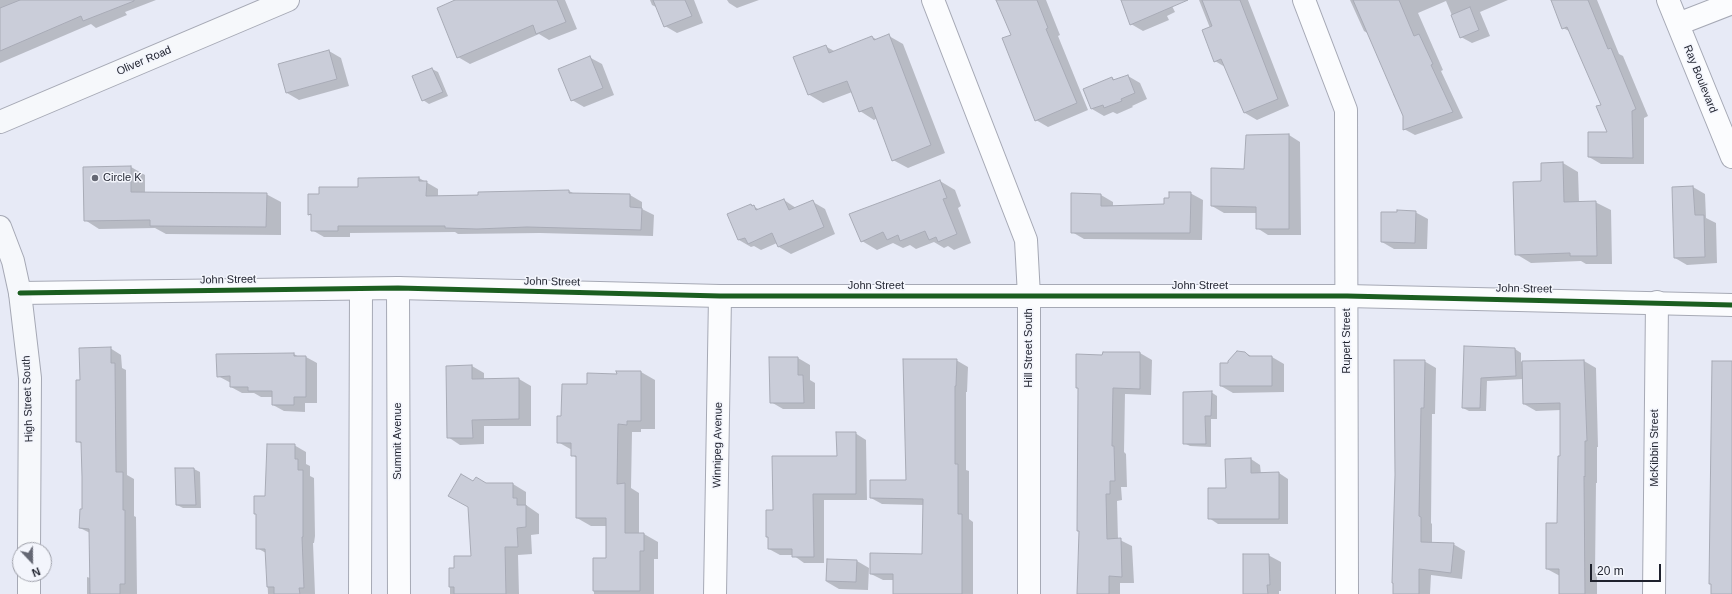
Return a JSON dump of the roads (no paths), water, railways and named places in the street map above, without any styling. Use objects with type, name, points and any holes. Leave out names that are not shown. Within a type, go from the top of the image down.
[{"type":"main road","name":"Oliver Road","points":[[0,122],[288,0]]},
{"type":"main road","name":"High Street South","points":[[0,227],[13,261],[20,292],[30,378],[29,542]]},
{"type":"main road","points":[[29,582],[29,594]]},
{"type":"street","name":"Hill Street South","points":[[933,0],[1026,240],[1029,296],[1029,594]]},
{"type":"street","name":"Rupert Street","points":[[1304,0],[1346,110],[1347,594]]},
{"type":"street","name":"Ray Boulevard","points":[[1668,0],[1732,157]]},
{"type":"street","points":[[1678,24],[1732,3]]},
{"type":"street","name":"John Street","points":[[20,292],[398,288],[720,296],[1347,296],[1657,302],[1732,305]]},
{"type":"street","name":"Summit Avenue","points":[[398,288],[399,594]]},
{"type":"street","points":[[360,594],[361,289]]},
{"type":"street","name":"Winnipeg Avenue","points":[[716,594],[720,296]]},
{"type":"street","name":"McKibbin Street","points":[[1654,594],[1657,302]]},
{"type":"place","name":"Circle K","points":[[95,178]]}]
